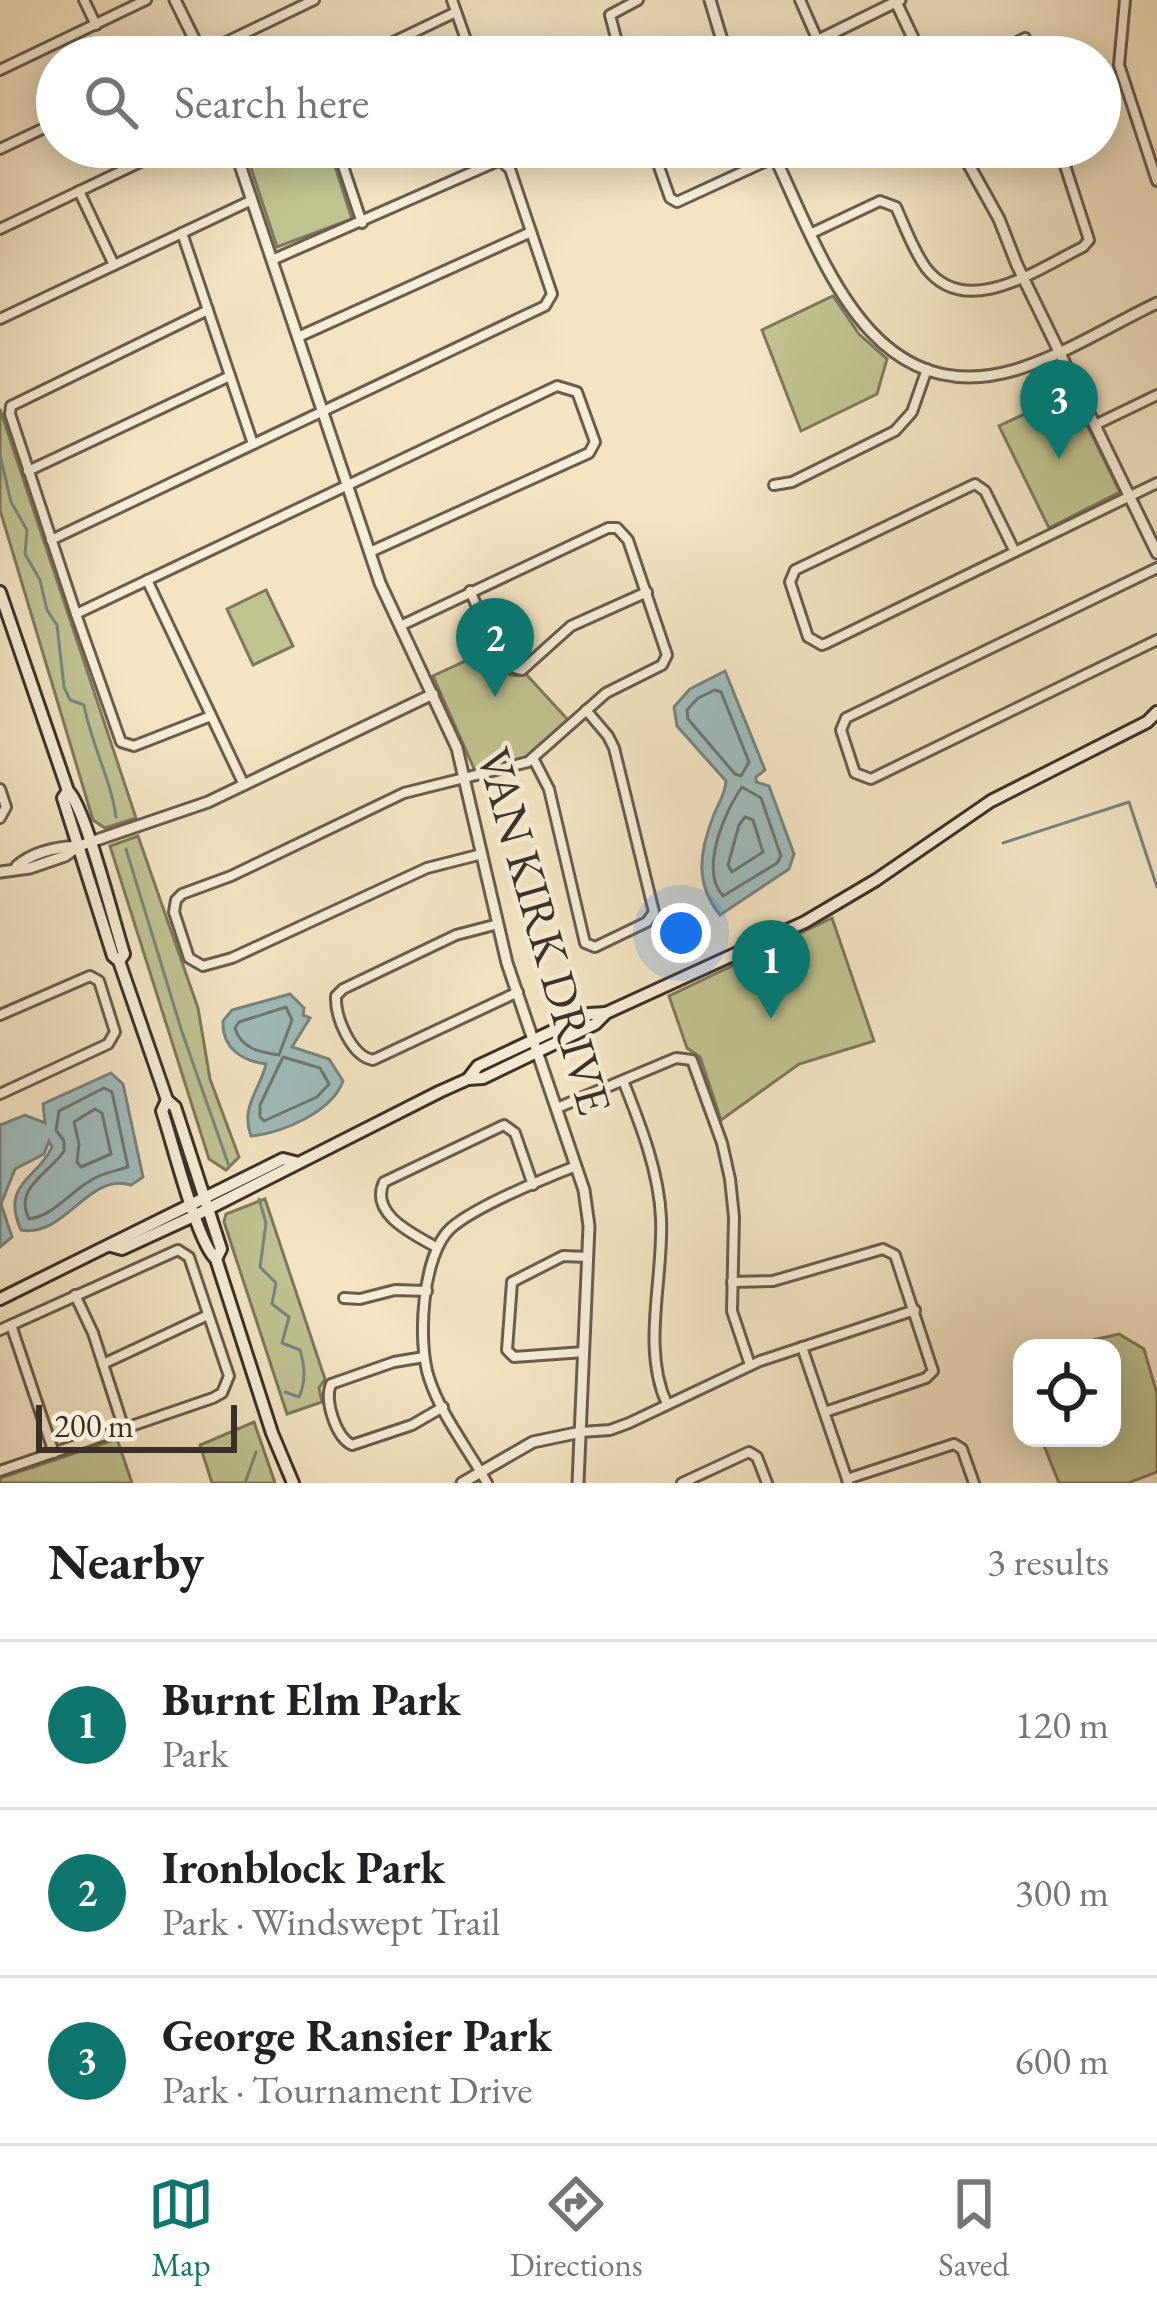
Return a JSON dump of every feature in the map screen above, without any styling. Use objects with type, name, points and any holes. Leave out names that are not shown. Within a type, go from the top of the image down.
[{"type":"main road","points":[[0,592],[68,790],[74,795],[84,845],[124,954],[119,961],[167,1100],[175,1107],[200,1206],[221,1249],[216,1259],[293,1483]]},
{"type":"main road","points":[[0,1299],[110,1246],[122,1249],[283,1159],[295,1162],[468,1079],[478,1066],[537,1046],[589,1013],[607,1013],[805,922],[992,801],[1154,718]]},
{"type":"street","points":[[84,0],[96,25]]},
{"type":"street","points":[[73,36],[146,0]]},
{"type":"street","points":[[176,0],[191,36]]},
{"type":"street","points":[[241,36],[314,0]]},
{"type":"street","points":[[452,0],[465,36]]},
{"type":"street","points":[[616,36],[610,15],[638,0]]},
{"type":"street","points":[[710,0],[721,36]]},
{"type":"street","points":[[800,0],[816,36]]},
{"type":"street","points":[[1121,43],[1125,0]]},
{"type":"street","points":[[828,36],[897,1],[913,36]]},
{"type":"street","points":[[406,36],[456,12]]},
{"type":"street","points":[[0,70],[36,53]]},
{"type":"street","points":[[1121,70],[1157,181]]},
{"type":"street","points":[[0,149],[36,132]]},
{"type":"street","points":[[0,229],[128,168]]},
{"type":"street","name":"VAN KIRK DRIVE","points":[[241,168],[370,552],[452,736],[498,924],[588,1211],[578,1483]]},
{"type":"street","points":[[344,168],[362,223]]},
{"type":"street","points":[[272,260],[479,168]]},
{"type":"street","points":[[51,540],[548,304],[552,294],[510,168]]},
{"type":"street","points":[[659,168],[670,198],[677,202],[742,168]]},
{"type":"street","points":[[781,168],[848,306],[864,328],[893,353],[927,369],[960,376],[998,374],[1157,303]]},
{"type":"street","points":[[971,168],[1157,553]]},
{"type":"street","points":[[812,233],[885,201],[896,208],[924,264],[946,285],[978,292],[1022,276],[1089,240],[1066,168]]},
{"type":"street","points":[[80,191],[114,265]]},
{"type":"street","points":[[0,319],[252,200]]},
{"type":"street","points":[[298,337],[531,232]]},
{"type":"street","points":[[182,233],[253,444]]},
{"type":"street","points":[[208,310],[13,403],[10,414],[121,742],[134,746],[211,716]]},
{"type":"street","points":[[774,485],[792,482],[895,431],[912,412],[927,369]]},
{"type":"street","points":[[28,471],[230,376]]},
{"type":"street","points":[[76,614],[557,386],[577,392],[595,442],[589,453],[370,552]]},
{"type":"street","points":[[1095,424],[1157,395]]},
{"type":"street","points":[[1015,552],[985,491],[975,484],[795,570],[790,582],[808,637],[822,645],[1015,552],[1157,483]]},
{"type":"street","points":[[400,626],[608,528],[617,528],[628,540],[667,650],[665,662],[615,687],[532,758],[511,768],[404,793],[231,876],[182,894],[174,912],[189,958],[207,966],[259,948],[435,865],[482,854]]},
{"type":"street","points":[[1157,568],[846,718],[841,730],[854,772],[871,778],[1157,640]]},
{"type":"street","points":[[147,580],[244,785]]},
{"type":"street","points":[[470,592],[504,662],[515,670],[522,670],[571,626],[647,592]]},
{"type":"street","points":[[0,872],[25,859],[84,845],[194,808],[433,694]]},
{"type":"street","points":[[532,758],[548,789],[585,943],[598,946],[647,922],[653,908],[614,748],[586,710]]},
{"type":"street","points":[[0,789],[6,806],[0,818]]},
{"type":"street","points":[[498,924],[456,935],[344,988],[335,999],[336,1009],[356,1051],[373,1060],[518,992]]},
{"type":"street","points":[[0,1015],[90,976],[99,982],[115,1032],[108,1044],[0,1094]]},
{"type":"street","points":[[557,1108],[680,1057],[687,1056],[694,1064],[730,1179],[733,1319],[749,1365]]},
{"type":"street","points":[[624,1083],[660,1203],[656,1368],[667,1404]]},
{"type":"street","points":[[436,1247],[391,1217],[380,1196],[384,1182],[504,1124],[515,1133],[533,1185]]},
{"type":"street","points":[[487,1483],[431,1385],[424,1357],[427,1291],[436,1247],[464,1219],[576,1166]]},
{"type":"street","points":[[732,1282],[773,1281],[888,1249],[896,1255],[933,1368],[929,1376],[825,1412]]},
{"type":"street","points":[[0,1330],[178,1250],[189,1257],[229,1376],[222,1393],[0,1471]]},
{"type":"street","points":[[584,1352],[518,1358],[507,1350],[512,1282],[563,1256],[588,1257]]},
{"type":"street","points":[[344,1298],[360,1299],[387,1290],[427,1291]]},
{"type":"street","points":[[75,1295],[124,1429]]},
{"type":"street","points":[[462,1483],[533,1442],[610,1430],[749,1365],[915,1310]]},
{"type":"street","points":[[103,1364],[208,1315]]},
{"type":"street","points":[[11,1325],[54,1453]]},
{"type":"street","points":[[802,1347],[848,1481],[954,1444],[962,1449],[974,1483]]},
{"type":"street","points":[[424,1357],[331,1384],[327,1395],[341,1438],[352,1445],[412,1425],[443,1407]]},
{"type":"street","points":[[682,1483],[749,1452],[759,1460],[767,1483]]},
{"type":"green space","points":[[251,168],[336,168],[352,219],[277,247]]},
{"type":"green space","points":[[833,296],[859,334],[887,359],[877,394],[801,431],[762,330]]},
{"type":"green space","points":[[1071,392],[1120,492],[1049,528],[999,426]]},
{"type":"green space","points":[[0,409],[136,818],[105,828],[93,820],[0,510]]},
{"type":"green space","points":[[266,590],[293,646],[253,665],[227,609]]},
{"type":"green space","points":[[491,649],[503,670],[512,675],[525,673],[568,720],[527,757],[475,771],[433,676]]},
{"type":"green space","points":[[138,836],[198,1008],[210,1079],[239,1157],[226,1170],[209,1159],[110,846]]},
{"type":"green space","points":[[832,918],[874,1041],[799,1064],[721,1120],[700,1057],[687,1048],[669,996]]},
{"type":"green space","points":[[265,1199],[325,1379],[319,1388],[322,1402],[287,1414],[224,1222],[226,1214]]},
{"type":"green space","points":[[1119,1334],[1144,1349],[1157,1394],[1157,1472],[1128,1483],[1059,1483],[1045,1447],[1121,1447],[1121,1339],[1097,1339]]},
{"type":"green space","points":[[254,1422],[275,1483],[212,1483],[200,1445]]},
{"type":"green space","points":[[117,1439],[132,1483],[0,1483],[0,1478]]},
{"type":"water","points":[[725,671],[765,770],[756,782],[769,786],[794,854],[789,869],[720,915],[706,892],[702,868],[705,843],[726,781],[677,726],[674,707],[690,689]]},
{"type":"water","points":[[290,994],[310,1018],[292,1047],[329,1059],[343,1081],[328,1102],[304,1119],[251,1136],[249,1107],[266,1064],[235,1052],[226,1039],[223,1021],[232,1010]]},
{"type":"water","points":[[111,1073],[123,1084],[143,1177],[131,1185],[102,1188],[51,1225],[21,1230],[15,1202],[18,1192],[46,1158],[52,1147],[49,1141],[44,1154],[15,1169],[1,1204],[12,1237],[0,1247],[0,1125],[25,1115],[45,1123],[43,1104]]},
{"type":"waterway","points":[[0,455],[11,502],[27,530],[25,554],[57,625],[64,687],[70,700],[84,705],[116,817]]},
{"type":"waterway","points":[[1003,843],[1129,802],[1157,887]]},
{"type":"waterway","points":[[126,849],[229,1166]]},
{"type":"waterway","points":[[259,1199],[266,1223],[260,1267],[276,1283],[272,1304],[289,1317],[282,1343],[300,1350],[303,1362],[299,1397],[285,1392]]},
{"type":"waterway","points":[[245,1483],[256,1452]]},
{"type":"place","name":"George Ransier Park","points":[[1059,459]]},
{"type":"place","name":"Ironblock Park","points":[[495,697]]},
{"type":"place","name":"Burnt Elm Park","points":[[771,1019]]}]
